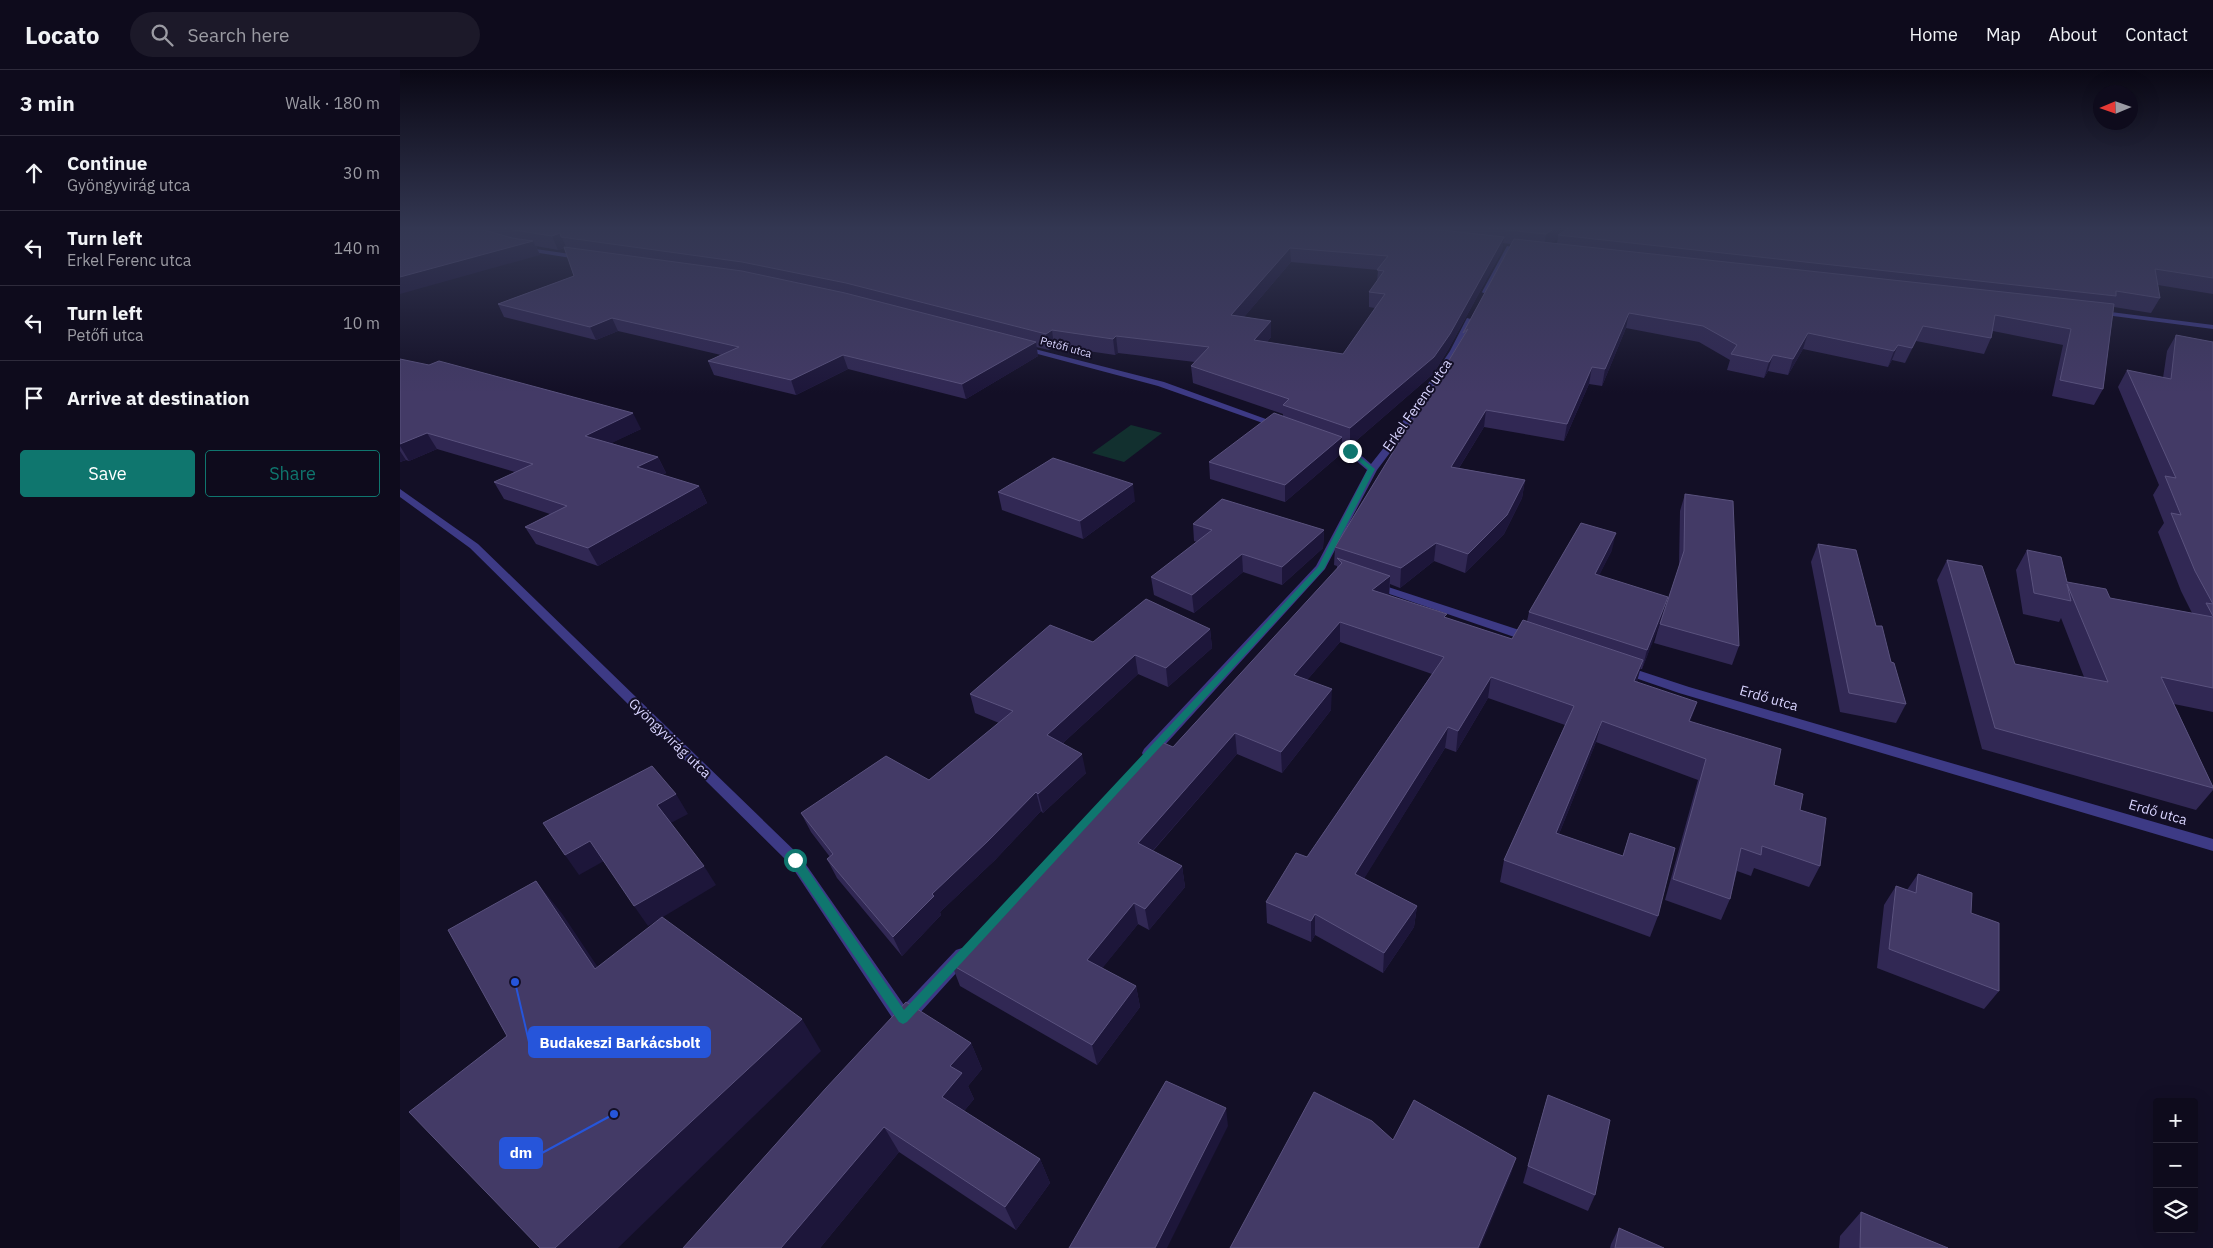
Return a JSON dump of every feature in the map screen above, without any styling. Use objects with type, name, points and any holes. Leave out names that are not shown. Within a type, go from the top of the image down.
[{"type":"street","name":"Erkel Ferenc utca","points":[[1139,764],[1326,569],[1372,469],[1396,438],[1454,351],[1490,283]]},
{"type":"street","points":[[2086,311],[2213,326]]},
{"type":"street","name":"Petőfi utca","points":[[1010,344],[1161,384],[1290,430]]},
{"type":"street","points":[[1316,439],[1350,451],[1372,469]]},
{"type":"street","name":"Gyöngyvirág utca","points":[[400,492],[474,546],[795,860],[903,1018]]},
{"type":"street","points":[[1356,579],[1546,643]]},
{"type":"street","name":"Erdő utca","points":[[1610,665],[1684,690],[2213,845]]},
{"type":"street","points":[[890,1033],[970,946]]},
{"type":"green space","points":[[1131,425],[1162,433],[1124,462],[1092,453]]},
{"type":"building","points":[[555,283],[798,283],[845,293],[1036,342],[962,384],[843,355],[791,380],[708,361],[739,347],[612,318],[590,327],[498,304]]},
{"type":"building","points":[[846,283],[1259,283],[1231,315],[1271,321],[1254,340],[1343,354],[1385,294],[1369,292],[1375,283],[1478,283],[1450,334],[1434,357],[1350,428],[1283,405],[1289,399],[1191,366],[1209,347],[1116,336],[1113,339],[1052,330],[1046,334]]},
{"type":"building","points":[[1490,283],[1920,283],[2114,304],[2103,389],[2060,380],[2071,329],[1995,315],[1991,338],[1923,326],[1912,348],[1898,345],[1894,351],[1808,333],[1793,359],[1773,355],[1769,362],[1731,354],[1737,345],[1703,326],[1629,313],[1605,369],[1592,367],[1567,424],[1486,410],[1451,467],[1525,480],[1507,515],[1468,554],[1436,543],[1401,568],[1335,547],[1468,329],[1463,333]]},
{"type":"building","points":[[1997,283],[2157,283],[2160,298],[2116,291],[2116,296]]},
{"type":"building","points":[[2176,335],[2213,342],[2213,604],[2195,571],[2171,513],[2181,515],[2165,476],[2176,478],[2127,370],[2171,379]]},
{"type":"building","points":[[400,359],[429,365],[439,361],[633,413],[585,436],[658,457],[637,467],[699,486],[588,548],[525,527],[567,506],[494,482],[533,464],[427,433],[400,444]]},
{"type":"building","points":[[1274,413],[1342,437],[1285,485],[1209,462]]},
{"type":"building","points":[[1053,458],[1133,484],[1080,521],[998,492]]},
{"type":"building","points":[[1685,494],[1733,501],[1739,646],[1660,624],[1684,551]]},
{"type":"building","points":[[1222,499],[1324,530],[1282,567],[1242,554],[1192,595],[1151,577],[1212,530],[1193,524]]},
{"type":"building","points":[[1581,523],[1616,533],[1595,574],[1668,597],[1647,650],[1529,612]]},
{"type":"building","points":[[1818,544],[1856,550],[1876,626],[1882,626],[1891,662],[1894,663],[1906,704],[1849,693]]},
{"type":"building","points":[[2027,550],[2061,557],[2067,582],[2106,589],[2110,598],[2213,617],[2213,688],[2161,677],[2213,788],[1995,728],[1947,560],[1982,566],[2015,664],[2108,682],[2067,584],[2071,601],[2034,593]]},
{"type":"building","points":[[1337,558],[1390,576],[1372,590],[1447,614],[1444,617],[1512,639],[1523,620],[1643,660],[1634,681],[1697,702],[1689,721],[1781,749],[1774,785],[1803,794],[1800,810],[1826,818],[1820,866],[1762,846],[1761,855],[1741,848],[1730,899],[1673,879],[1706,759],[1602,721],[1556,833],[1623,856],[1630,833],[1675,848],[1658,916],[1504,860],[1574,706],[1491,677],[1458,731],[1448,727],[1355,874],[1417,906],[1384,953],[1315,914],[1311,921],[1266,902],[1296,853],[1307,857],[1444,657],[1340,622],[1294,675],[1332,689],[1281,752],[1235,733],[1138,843],[1182,866],[1145,909],[1134,903],[1087,960],[1136,986],[1092,1045],[952,965],[1159,741],[1173,747],[1342,563]]},
{"type":"building","points":[[1146,599],[1210,629],[1166,668],[1135,655],[1047,735],[1082,754],[1038,794],[1036,792],[932,894],[934,896],[893,937],[827,859],[833,854],[801,813],[886,756],[929,780],[1013,711],[970,694],[1050,625],[1093,642]]},
{"type":"building","points":[[2206,603],[2213,604],[2213,616]]},
{"type":"building","points":[[652,766],[676,794],[657,805],[704,866],[634,906],[590,841],[565,855],[543,823]]},
{"type":"building","points":[[1918,874],[1972,893],[1971,913],[1999,923],[1999,991],[1889,949],[1896,886],[1916,893]]},
{"type":"building","points":[[536,881],[595,969],[662,917],[802,1019],[555,1248],[540,1248],[409,1112],[507,1036],[448,930]]},
{"type":"building","points":[[906,1002],[971,1043],[950,1066],[962,1073],[942,1097],[1040,1159],[1005,1207],[884,1127],[781,1248],[683,1248],[826,1088]]},
{"type":"building","points":[[1166,1081],[1226,1108],[1155,1248],[1069,1248]]},
{"type":"building","points":[[1314,1092],[1372,1121],[1393,1140],[1414,1100],[1516,1158],[1478,1248],[1230,1248]]},
{"type":"building","points":[[1548,1095],[1610,1120],[1595,1195],[1528,1166]]},
{"type":"building","points":[[1861,1212],[1948,1248],[1860,1248]]},
{"type":"building","points":[[1619,1228],[1664,1248],[1615,1248]]},
{"type":"place","name":"Budakeszi Barkácsbolt","points":[[515,982]]},
{"type":"place","name":"dm","points":[[614,1114]]},
{"type":"route","points":[[795,860],[903,1018],[1321,568],[1372,469],[1350,451]]}]
